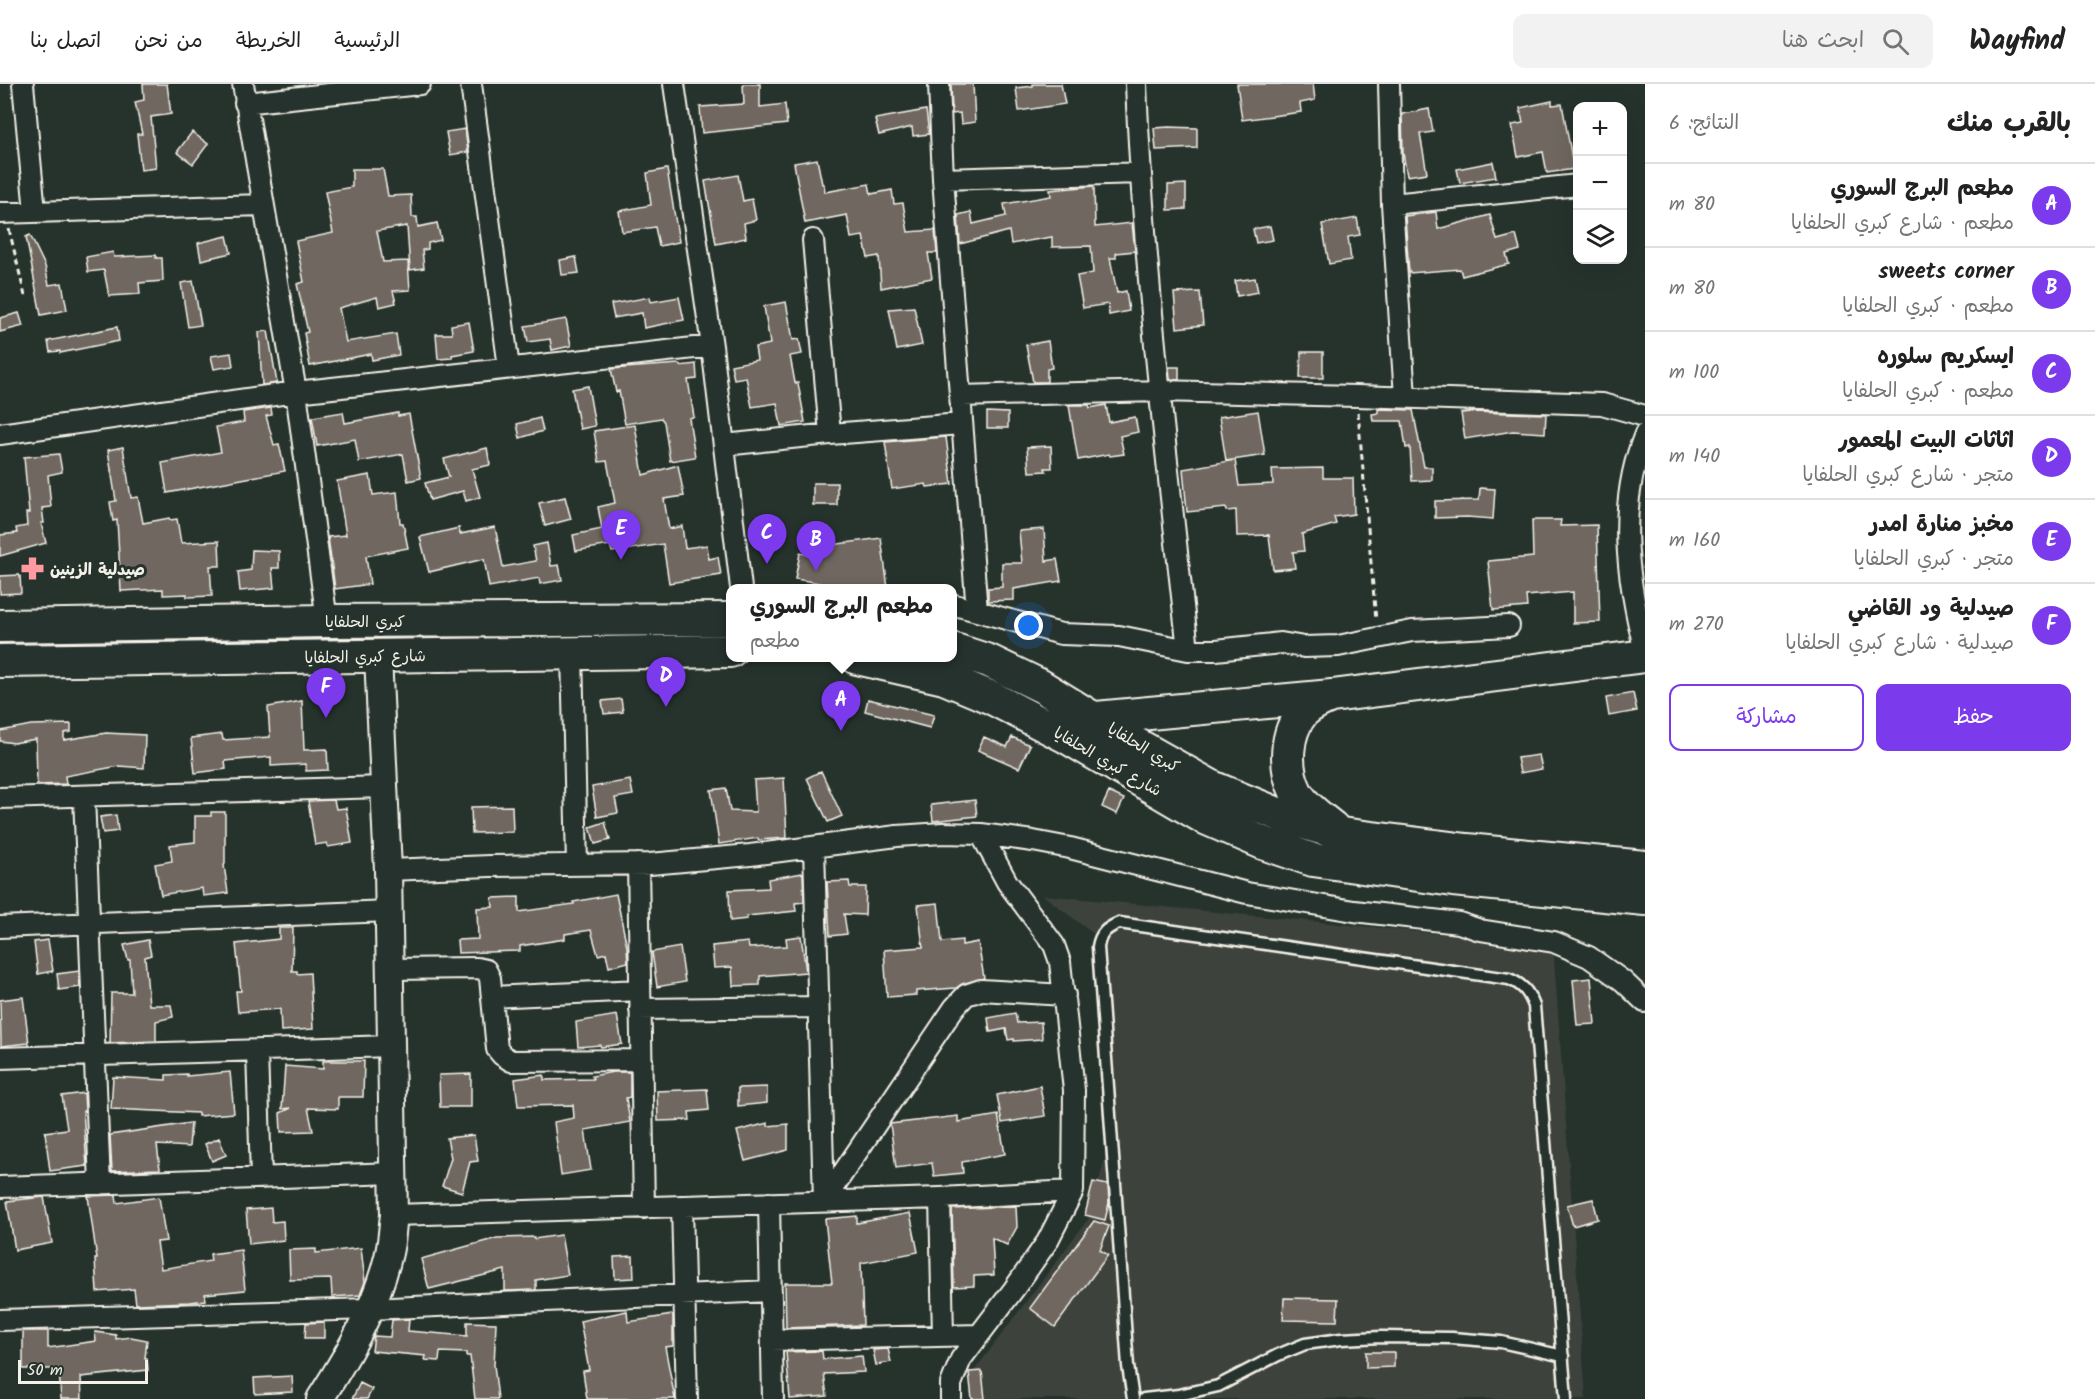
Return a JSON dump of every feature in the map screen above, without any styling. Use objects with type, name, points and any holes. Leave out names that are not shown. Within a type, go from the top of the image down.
[{"type":"main road","name":"كبري الحلفايا","points":[[0,626],[327,621],[726,619]]},
{"type":"main road","name":"شارع كبري الحلفايا","points":[[0,661],[726,651]]},
{"type":"main road","name":"كبري الحلفايا","points":[[957,651],[999,666],[1041,686],[1127,739],[1214,788],[1290,819],[1341,834],[1467,850],[1645,867]]},
{"type":"main road","points":[[1096,718],[1332,696],[1645,656]]},
{"type":"main road","name":"شارع كبري الحلفايا","points":[[878,662],[944,678],[992,698],[1065,736],[1203,817],[1263,843],[1313,860],[1453,880],[1645,899]]},
{"type":"main road","points":[[1332,696],[1314,703],[1295,723],[1288,756],[1290,775],[1296,793],[1308,808],[1341,834]]},
{"type":"street","points":[[23,84],[34,212]]},
{"type":"street","points":[[327,621],[296,392],[244,94],[420,84]]},
{"type":"street","points":[[471,84],[509,368]]},
{"type":"street","points":[[674,84],[712,346],[741,584]]},
{"type":"street","points":[[939,84],[943,179],[977,611]]},
{"type":"street","points":[[1136,84],[1140,173],[1159,391],[1188,650]]},
{"type":"street","points":[[1389,84],[1392,204],[1405,397]]},
{"type":"street","points":[[943,179],[1140,173]]},
{"type":"street","points":[[1392,204],[1573,186]]},
{"type":"street","points":[[2,213],[263,205]]},
{"type":"street","points":[[813,240],[830,434]]},
{"type":"street","points":[[0,434],[296,392],[712,346]]},
{"type":"street","points":[[960,396],[1159,391],[1405,397],[1602,404],[1645,416]]},
{"type":"street","points":[[724,445],[961,424]]},
{"type":"street","points":[[1645,434],[1638,450],[1627,509],[1626,554],[1635,611],[1645,651]]},
{"type":"street","points":[[957,605],[1061,634],[1119,636],[1188,650],[1216,650],[1281,643],[1304,647],[1338,646],[1412,631],[1509,626]]},
{"type":"street","points":[[572,653],[577,865]]},
{"type":"street","points":[[320,1399],[336,1374],[381,1282],[389,1255],[394,1215],[388,870],[378,656]]},
{"type":"street","points":[[0,798],[384,787]]},
{"type":"street","points":[[84,796],[100,1184]]},
{"type":"street","points":[[388,870],[638,864],[750,855],[897,836],[943,833],[981,834],[1033,840],[1070,848],[1247,893],[1354,911],[1459,923],[1480,930],[1533,937],[1572,949],[1588,957],[1623,981],[1645,1002]]},
{"type":"street","points":[[951,1399],[951,1384],[961,1359],[1047,1242],[1073,1191],[1074,1090],[1060,962],[1054,945],[1007,882],[981,834]]},
{"type":"street","points":[[814,848],[824,1201]]},
{"type":"street","points":[[638,864],[644,1208]]},
{"type":"street","points":[[0,927],[389,911]]},
{"type":"street","points":[[1459,923],[1480,921],[1557,932],[1604,953],[1631,972],[1645,986]]},
{"type":"street","points":[[390,969],[477,968],[486,970],[490,978],[497,1048],[511,1061],[642,1060]]},
{"type":"street","points":[[824,1201],[954,1008],[966,995],[981,990],[1065,995]]},
{"type":"street","points":[[492,997],[640,999],[818,1007]]},
{"type":"street","points":[[0,1058],[392,1046]]},
{"type":"street","points":[[257,1051],[261,1178]]},
{"type":"street","points":[[0,1187],[395,1173]]},
{"type":"street","points":[[394,1215],[940,1198],[1073,1191]]},
{"type":"street","points":[[940,1198],[943,1336]]},
{"type":"street","points":[[769,1203],[773,1399]]},
{"type":"street","points":[[682,1206],[687,1399]]},
{"type":"street","points":[[0,1320],[369,1309],[771,1291]]},
{"type":"street","points":[[772,1340],[979,1335]]},
{"type":"lane","points":[[1133,1399],[1128,1366],[1098,947],[1103,932],[1119,923],[1509,979],[1521,984],[1528,992],[1534,1006],[1566,1399]]},
{"type":"lane","points":[[1144,1399],[1179,1395],[1218,1386],[1305,1344],[1341,1339],[1382,1337],[1491,1341],[1563,1356]]},
{"type":"path","points":[[2,213],[25,296]]},
{"type":"path","points":[[1356,396],[1378,638]]},
{"type":"shaded area","points":[[1043,895],[1553,945],[1586,1399],[974,1399],[974,1371],[1089,1218],[1105,1158],[1095,935]]},
{"type":"building","points":[[143,84],[167,84],[171,114],[151,117],[156,168],[141,170],[137,134],[142,134],[135,102],[144,100]]},
{"type":"building","points":[[743,84],[760,84],[760,107],[785,104],[787,124],[702,133],[700,107],[744,104]]},
{"type":"building","points":[[951,84],[973,84],[975,122],[961,124],[960,113],[952,114]]},
{"type":"building","points":[[1033,84],[1061,84],[1065,104],[1019,111],[1016,88],[1033,86]]},
{"type":"building","points":[[1237,84],[1313,84],[1315,100],[1300,103],[1301,112],[1242,120]]},
{"type":"building","points":[[1552,101],[1552,105],[1562,104],[1573,169],[1547,173],[1543,152],[1518,157],[1512,125],[1523,123],[1520,108]]},
{"type":"building","points":[[1429,109],[1433,132],[1420,134],[1427,173],[1407,176],[1403,153],[1402,114]]},
{"type":"building","points":[[926,110],[929,134],[913,136],[912,127],[879,135],[875,119]]},
{"type":"building","points":[[1154,128],[1197,128],[1197,148],[1156,150]]},
{"type":"building","points":[[465,129],[468,152],[450,155],[446,132]]},
{"type":"building","points":[[192,132],[208,144],[193,164],[177,152]]},
{"type":"building","points":[[817,159],[825,192],[869,184],[871,194],[892,190],[894,204],[903,203],[908,232],[935,230],[937,253],[928,253],[932,278],[881,288],[879,256],[868,258],[863,236],[851,238],[847,215],[805,223],[794,163]]},
{"type":"building","points":[[1493,162],[1496,177],[1460,183],[1457,169]]},
{"type":"building","points":[[352,169],[383,169],[388,196],[411,195],[412,217],[417,217],[418,227],[437,223],[441,240],[428,243],[428,249],[422,250],[424,268],[410,270],[407,226],[377,231],[383,262],[408,261],[410,290],[393,291],[396,303],[379,307],[377,297],[339,308],[346,342],[396,334],[399,355],[372,360],[371,354],[310,366],[304,333],[308,332],[297,284],[304,282],[296,241],[333,233],[325,192],[352,187]]},
{"type":"building","points":[[667,169],[679,242],[659,246],[655,227],[622,232],[619,211],[651,205],[647,173]]},
{"type":"building","points":[[738,175],[743,201],[752,199],[756,220],[744,223],[746,238],[716,244],[705,181]]},
{"type":"building","points":[[1186,184],[1186,209],[1168,210],[1168,185]]},
{"type":"building","points":[[1094,186],[1095,227],[1132,223],[1135,251],[1116,253],[1116,258],[1110,258],[1117,293],[1126,291],[1129,311],[1109,315],[1108,304],[1083,308],[1077,276],[1093,273],[1091,246],[1052,247],[1052,237],[1011,244],[1009,231],[960,244],[958,215],[971,212],[973,224],[1006,216],[1004,204],[1051,196],[1050,190]]},
{"type":"building","points":[[1436,212],[1438,229],[1490,215],[1497,240],[1516,235],[1520,250],[1506,254],[1509,264],[1462,276],[1460,269],[1409,273],[1405,216]]},
{"type":"building","points":[[1357,218],[1360,235],[1348,237],[1351,260],[1329,264],[1322,224]]},
{"type":"building","points":[[1270,226],[1273,240],[1256,243],[1253,229]]},
{"type":"building","points":[[30,235],[45,266],[49,285],[62,283],[67,310],[41,315],[26,237]]},
{"type":"building","points":[[227,236],[231,253],[201,260],[198,243]]},
{"type":"building","points":[[113,252],[114,257],[156,255],[156,258],[162,258],[163,281],[139,283],[140,294],[109,296],[104,270],[88,272],[86,257]]},
{"type":"building","points":[[576,257],[579,273],[562,275],[560,260]]},
{"type":"building","points":[[1255,278],[1258,292],[1237,296],[1235,281]]},
{"type":"building","points":[[193,281],[201,325],[188,327],[181,283]]},
{"type":"building","points":[[1200,292],[1203,325],[1177,328],[1174,293]]},
{"type":"building","points":[[650,297],[651,302],[679,297],[684,320],[644,328],[642,313],[614,318],[611,304]]},
{"type":"building","points":[[786,302],[793,340],[799,339],[802,354],[790,356],[795,383],[798,383],[805,422],[781,426],[777,403],[752,407],[746,377],[734,379],[731,365],[757,360],[755,347],[770,344],[764,306]]},
{"type":"building","points":[[914,307],[922,345],[897,350],[889,309]]},
{"type":"building","points":[[19,313],[23,326],[0,332],[0,318]]},
{"type":"building","points":[[566,319],[571,346],[552,350],[550,339],[528,342],[525,326]]},
{"type":"building","points":[[469,322],[474,351],[452,355],[452,358],[438,359],[436,334],[452,334],[451,325]]},
{"type":"building","points":[[117,327],[119,341],[60,353],[60,351],[50,352],[48,341]]},
{"type":"building","points":[[268,331],[277,383],[262,385],[259,332]]},
{"type":"building","points":[[1048,341],[1052,368],[1047,369],[1047,382],[1033,382],[1026,345]]},
{"type":"building","points":[[1301,352],[1323,352],[1323,378],[1300,378]]},
{"type":"building","points":[[231,353],[233,366],[214,369],[211,356]]},
{"type":"building","points":[[679,364],[680,366],[696,364],[697,379],[688,380],[694,417],[689,418],[695,457],[670,461],[664,422],[661,418],[625,424],[619,391],[616,392],[611,369]]},
{"type":"building","points":[[1169,367],[1179,367],[1179,380],[1170,379]]},
{"type":"building","points":[[588,386],[595,426],[580,429],[572,389]]},
{"type":"building","points":[[1069,405],[1089,405],[1090,408],[1106,405],[1109,422],[1135,417],[1138,432],[1120,436],[1124,454],[1110,456],[1109,454],[1078,460]]},
{"type":"building","points":[[271,408],[272,415],[266,416],[274,445],[279,444],[285,471],[167,493],[162,463],[221,452],[216,427],[244,422],[243,412]]},
{"type":"building","points":[[1378,409],[1413,410],[1424,467],[1432,467],[1432,480],[1412,481],[1410,447],[1406,448],[1402,421],[1373,421],[1372,414],[1378,413]]},
{"type":"building","points":[[1258,411],[1265,455],[1226,461],[1219,417]]},
{"type":"building","points":[[343,412],[345,423],[398,413],[398,416],[409,414],[421,478],[408,481],[403,454],[359,462],[355,439],[317,446],[312,417]]},
{"type":"building","points":[[987,412],[1008,413],[1008,428],[987,428]]},
{"type":"building","points":[[1461,413],[1546,414],[1545,433],[1513,431],[1465,439]]},
{"type":"building","points":[[540,418],[543,431],[520,438],[517,424]]},
{"type":"building","points":[[635,425],[643,475],[678,465],[684,496],[664,499],[669,529],[682,526],[685,548],[707,545],[709,559],[718,557],[721,575],[669,583],[663,544],[612,552],[610,545],[576,551],[573,535],[602,529],[598,507],[615,503],[607,461],[599,462],[594,431]]},
{"type":"building","points":[[946,437],[952,484],[927,487],[926,484],[892,489],[885,442]]},
{"type":"building","points":[[1051,446],[1052,468],[1045,468],[1046,471],[1029,472],[1027,447]]},
{"type":"building","points":[[123,447],[131,498],[138,497],[143,523],[169,518],[170,520],[177,519],[181,543],[219,541],[220,566],[210,566],[212,596],[163,595],[163,589],[121,591],[117,520],[113,521],[110,502],[116,501],[108,450]]},
{"type":"building","points":[[487,448],[490,465],[472,469],[480,497],[466,501],[463,491],[430,500],[425,483],[449,477],[444,459]]},
{"type":"building","points":[[59,454],[62,472],[48,475],[51,507],[42,508],[44,523],[41,523],[46,543],[0,556],[0,535],[17,533],[16,528],[27,526],[26,513],[29,513],[24,457]]},
{"type":"building","points":[[1235,460],[1239,486],[1273,484],[1272,469],[1323,468],[1323,478],[1353,478],[1354,514],[1334,517],[1336,524],[1302,534],[1304,551],[1293,552],[1295,568],[1273,570],[1269,535],[1237,536],[1236,510],[1227,511],[1226,508],[1187,512],[1183,469]]},
{"type":"building","points":[[370,475],[373,495],[397,492],[400,523],[403,523],[408,548],[366,556],[370,584],[335,589],[328,537],[346,535],[337,481]]},
{"type":"building","points":[[813,483],[837,483],[837,505],[813,505]]},
{"type":"building","points":[[1480,488],[1495,489],[1493,519],[1435,518],[1435,501],[1479,500]]},
{"type":"building","points":[[565,497],[571,519],[545,526],[539,503]]},
{"type":"building","points":[[1532,520],[1561,520],[1560,526],[1597,525],[1600,622],[1573,623],[1573,592],[1526,596],[1527,607],[1493,610],[1488,561],[1533,557]]},
{"type":"building","points":[[495,527],[503,567],[536,561],[533,546],[547,543],[551,566],[559,565],[562,580],[540,584],[539,578],[489,587],[484,559],[429,572],[420,537],[459,528],[460,534]]},
{"type":"building","points":[[820,527],[824,546],[881,538],[887,584],[820,584],[795,579],[800,553],[811,555],[807,529]]},
{"type":"building","points":[[1044,529],[1046,561],[1057,559],[1061,581],[1014,589],[1014,600],[988,601],[988,588],[1002,587],[1002,563],[1022,563],[1019,531]]},
{"type":"building","points":[[252,550],[279,551],[279,568],[272,568],[274,588],[240,591],[238,572],[251,570]]},
{"type":"building","points":[[20,575],[21,593],[0,594],[0,576]]},
{"type":"building","points":[[1633,693],[1637,711],[1609,716],[1606,698]]},
{"type":"building","points":[[621,699],[623,712],[604,714],[602,701]]},
{"type":"building","points":[[868,699],[934,715],[930,728],[865,711]]},
{"type":"building","points":[[302,701],[304,750],[327,749],[328,770],[306,771],[306,764],[271,766],[271,757],[225,761],[226,769],[195,773],[191,738],[222,734],[223,740],[270,737],[268,707]]},
{"type":"building","points":[[71,724],[71,732],[64,733],[64,740],[106,733],[145,735],[144,768],[119,766],[65,776],[66,784],[37,785],[36,739],[14,743],[0,741],[0,731],[31,725]]},
{"type":"building","points":[[984,737],[1007,747],[1012,737],[1030,745],[1019,768],[978,750]]},
{"type":"building","points":[[1539,755],[1542,769],[1520,773],[1517,758]]},
{"type":"building","points":[[821,771],[842,816],[828,822],[807,778]]},
{"type":"building","points":[[784,778],[787,838],[758,840],[758,838],[719,844],[711,790],[726,788],[730,811],[756,812],[754,780]]},
{"type":"building","points":[[630,780],[633,795],[615,798],[618,813],[597,817],[592,787]]},
{"type":"building","points":[[1109,792],[1124,799],[1117,814],[1102,807]]},
{"type":"building","points":[[334,800],[336,809],[346,808],[352,843],[328,847],[327,843],[315,845],[308,801]]},
{"type":"building","points":[[975,800],[977,816],[933,821],[931,805]]},
{"type":"building","points":[[512,806],[513,832],[472,833],[471,807]]},
{"type":"building","points":[[211,812],[225,812],[224,865],[228,893],[203,896],[202,888],[161,895],[155,864],[172,861],[170,845],[195,842],[195,816],[211,816]]},
{"type":"building","points":[[116,815],[118,831],[103,833],[100,817]]},
{"type":"building","points":[[605,822],[610,840],[595,844],[590,827]]},
{"type":"building","points":[[803,873],[804,902],[795,903],[796,911],[747,916],[747,919],[730,921],[729,890],[769,888],[768,879]]},
{"type":"building","points":[[849,881],[850,887],[866,887],[865,915],[844,914],[847,934],[830,936],[827,882]]},
{"type":"building","points":[[616,894],[628,962],[609,967],[606,953],[598,955],[591,930],[565,934],[565,939],[520,946],[520,951],[458,953],[457,940],[478,939],[477,908],[493,907],[492,898],[519,897],[519,912],[574,904],[573,902]]},
{"type":"building","points":[[938,903],[942,942],[962,940],[962,945],[978,942],[984,978],[956,988],[916,991],[916,995],[887,997],[884,950],[923,947],[918,905]]},
{"type":"building","points":[[279,928],[293,928],[292,971],[297,971],[297,974],[310,973],[313,1029],[281,1031],[280,1009],[238,1012],[236,991],[241,991],[236,944],[279,939]]},
{"type":"building","points":[[801,936],[806,972],[760,976],[760,985],[733,986],[732,967],[714,968],[712,946],[748,942],[749,948],[787,946],[786,938]]},
{"type":"building","points":[[48,940],[53,971],[38,974],[34,942]]},
{"type":"building","points":[[148,940],[151,955],[145,957],[149,1005],[171,1005],[173,1017],[156,1021],[156,1041],[110,1043],[111,993],[132,993],[130,960],[128,960],[124,945]]},
{"type":"building","points":[[680,947],[685,982],[657,987],[652,952]]},
{"type":"building","points":[[79,971],[80,987],[59,990],[57,974]]},
{"type":"building","points":[[1591,978],[1595,1024],[1577,1025],[1573,980]]},
{"type":"building","points":[[23,997],[29,1043],[1,1046],[0,1000]]},
{"type":"building","points":[[1015,1013],[1017,1023],[1041,1022],[1042,1039],[1014,1041],[1014,1039],[1008,1040],[1006,1029],[990,1032],[988,1018]]},
{"type":"building","points":[[617,1015],[622,1044],[578,1047],[576,1022]]},
{"type":"building","points":[[323,1061],[364,1061],[363,1097],[338,1097],[338,1109],[308,1108],[313,1131],[281,1132],[280,1113],[291,1108],[282,1109],[285,1066],[323,1069]]},
{"type":"building","points":[[230,1072],[234,1113],[198,1116],[198,1113],[111,1109],[113,1077],[166,1080],[166,1075],[187,1074],[187,1076]]},
{"type":"building","points":[[630,1072],[630,1097],[626,1098],[630,1122],[585,1130],[591,1170],[561,1175],[554,1122],[574,1118],[573,1105],[518,1106],[515,1079],[544,1075],[544,1080],[593,1079],[592,1076]]},
{"type":"building","points":[[471,1074],[471,1107],[440,1107],[439,1075]]},
{"type":"building","points":[[1040,1086],[1045,1116],[1002,1123],[997,1095]]},
{"type":"building","points":[[767,1087],[767,1103],[738,1106],[738,1088]]},
{"type":"building","points":[[707,1089],[709,1110],[689,1112],[690,1120],[658,1121],[657,1091]]},
{"type":"building","points":[[84,1093],[87,1166],[50,1171],[45,1132],[67,1129],[62,1096]]},
{"type":"building","points":[[998,1115],[1005,1154],[962,1162],[963,1173],[934,1176],[932,1163],[896,1168],[890,1124],[958,1116],[958,1122]]},
{"type":"building","points":[[191,1123],[189,1147],[157,1145],[160,1169],[112,1171],[110,1135]]},
{"type":"building","points":[[768,1123],[768,1126],[788,1124],[788,1150],[745,1161],[737,1131]]},
{"type":"building","points":[[474,1135],[478,1161],[470,1162],[462,1192],[442,1186],[451,1158],[447,1138]]},
{"type":"building","points":[[219,1138],[226,1155],[212,1161],[205,1144]]},
{"type":"building","points":[[1093,1182],[1108,1185],[1109,1203],[1105,1220],[1085,1215]]},
{"type":"building","points":[[116,1195],[117,1203],[159,1197],[166,1241],[157,1242],[161,1269],[211,1261],[210,1254],[241,1250],[245,1290],[205,1294],[206,1300],[136,1304],[134,1289],[97,1292],[95,1259],[97,1259],[88,1196]]},
{"type":"building","points":[[44,1197],[52,1243],[15,1250],[7,1201]]},
{"type":"building","points":[[1593,1199],[1598,1219],[1573,1226],[1567,1205]]},
{"type":"building","points":[[1016,1206],[1017,1227],[1007,1245],[992,1238],[994,1275],[974,1276],[974,1286],[954,1287],[952,1209]]},
{"type":"building","points":[[271,1208],[272,1222],[283,1221],[284,1240],[249,1244],[246,1210]]},
{"type":"building","points":[[910,1213],[918,1252],[861,1263],[863,1325],[786,1328],[785,1283],[832,1283],[825,1219],[857,1216],[857,1223]]},
{"type":"building","points":[[1094,1221],[1109,1226],[1100,1250],[1108,1255],[1055,1327],[1030,1308]]},
{"type":"building","points":[[561,1235],[568,1275],[536,1280],[536,1290],[505,1291],[505,1270],[429,1289],[421,1259],[497,1238],[534,1237],[534,1239]]},
{"type":"building","points":[[361,1248],[365,1282],[360,1295],[332,1297],[331,1279],[290,1280],[289,1250],[316,1249],[316,1253]]},
{"type":"building","points":[[633,1256],[634,1278],[615,1279],[614,1257]]},
{"type":"building","points":[[1284,1298],[1338,1299],[1337,1321],[1283,1320]]},
{"type":"building","points":[[627,1311],[628,1322],[673,1315],[673,1346],[665,1347],[675,1399],[587,1399],[583,1371],[589,1370],[580,1321]]},
{"type":"building","points":[[409,1319],[408,1331],[467,1336],[467,1322],[496,1323],[494,1365],[498,1399],[475,1399],[470,1356],[466,1356],[466,1353],[440,1352],[439,1361],[425,1360],[426,1356],[372,1351],[374,1336],[390,1337],[392,1320]]},
{"type":"building","points":[[324,1322],[324,1338],[305,1338],[306,1323]]},
{"type":"building","points":[[23,1331],[48,1331],[48,1348],[96,1341],[95,1332],[116,1335],[116,1339],[131,1337],[147,1340],[145,1358],[147,1358],[148,1370],[81,1377],[82,1399],[61,1399],[59,1369],[23,1369]]},
{"type":"building","points":[[888,1349],[891,1362],[876,1365],[873,1350]]},
{"type":"building","points":[[822,1351],[823,1359],[862,1356],[864,1372],[824,1374],[827,1396],[790,1399],[786,1352]]},
{"type":"building","points":[[1366,1352],[1394,1352],[1394,1367],[1366,1368]]},
{"type":"building","points":[[982,1371],[985,1399],[972,1399],[969,1372]]},
{"type":"building","points":[[292,1376],[293,1392],[255,1394],[254,1378]]},
{"type":"building","points":[[360,1383],[372,1389],[367,1399],[352,1399]]},
{"type":"place","name":"مخبز منارة امدر","points":[[621,560]]},
{"type":"place","name":"ايسكريم سلوره","points":[[767,564]]},
{"type":"place","name":"صيدلية الزينين","points":[[32,569]]},
{"type":"place","name":"sweets corner","points":[[816,571]]},
{"type":"place","name":"اثاثات البيت المعمور","points":[[666,707]]},
{"type":"place","name":"صيدلية ود القاضي","points":[[326,718]]},
{"type":"place","name":"مطعم البرج السوري","points":[[841,731]]}]
